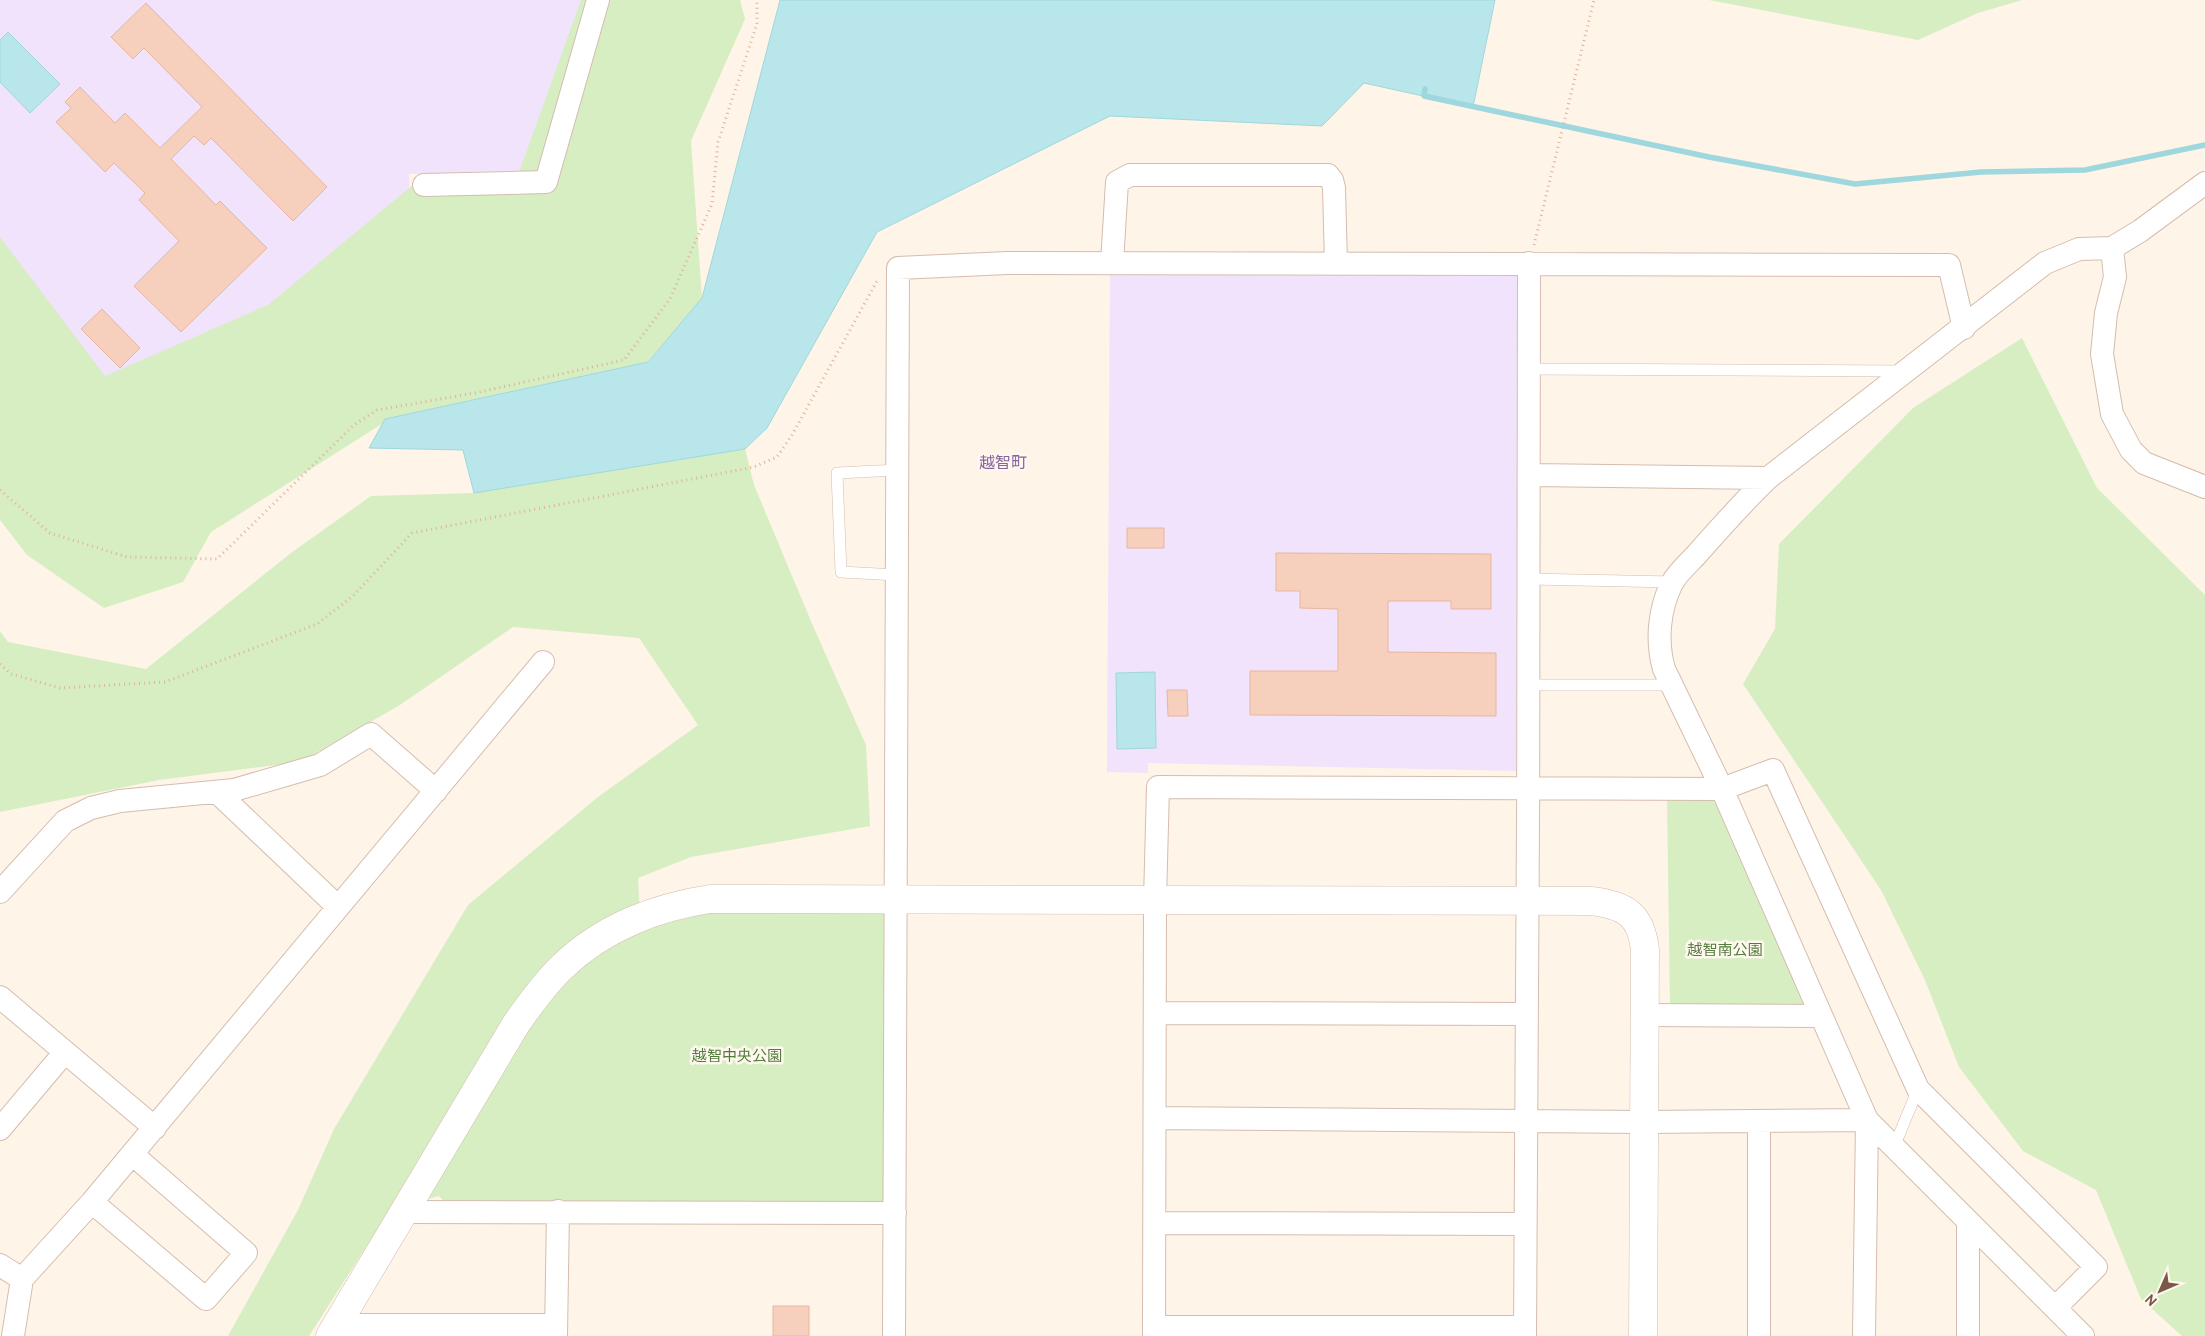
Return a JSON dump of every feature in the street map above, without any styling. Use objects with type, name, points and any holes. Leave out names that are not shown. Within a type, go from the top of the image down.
[{"type":"street","points":[[424,185],[546,182],[598,0]]},
{"type":"street","points":[[1112,263],[1117,182],[1122,178],[1130,175],[1328,175],[1332,180],[1334,188],[1336,264]]},
{"type":"street","points":[[2083,1336],[1867,1120],[1722,789],[1664,669],[1659,651],[1664,606],[1673,582],[1744,501],[1768,478],[1964,328],[2045,263],[2080,249],[2112,248],[2140,231],[2205,183]]},
{"type":"street","points":[[2112,248],[2116,278],[2106,313],[2102,354],[2112,414],[2131,450],[2144,463],[2205,487]]},
{"type":"street","points":[[894,1336],[898,268],[1007,263],[1949,265],[1964,328]]},
{"type":"street","points":[[1529,263],[1530,684],[1527,789],[1525,1331],[1154,1331],[1155,900],[1158,787],[1527,789],[1722,789],[1773,770],[1918,1089],[2096,1267],[2055,1308]]},
{"type":"street","points":[[1530,475],[1768,478]]},
{"type":"street","points":[[13,1336],[22,1279],[92,1202],[155,1128],[543,662]]},
{"type":"street","points":[[0,892],[65,821],[91,808],[120,801],[218,793],[320,765],[371,734],[436,790]]},
{"type":"street","points":[[218,793],[338,907]]},
{"type":"street","points":[[333,1331],[516,1024],[562,967],[594,942],[626,924],[657,910],[683,903],[710,899],[1527,901],[1609,903],[1624,908],[1636,920],[1643,932],[1645,950],[1643,1336]]},
{"type":"street","points":[[0,997],[155,1128]]},
{"type":"street","points":[[1155,1013],[1526,1014]]},
{"type":"street","points":[[1644,1015],[1820,1016]]},
{"type":"street","points":[[0,1129],[65,1052]]},
{"type":"street","points":[[1155,1118],[1644,1122],[1867,1120]]},
{"type":"street","points":[[1864,1336],[1867,1120]]},
{"type":"street","points":[[1759,1121],[1759,1336]]},
{"type":"street","points":[[92,1202],[206,1299],[246,1253],[132,1154]]},
{"type":"street","points":[[333,1331],[556,1331],[558,1211]]},
{"type":"street","points":[[404,1212],[894,1213]]},
{"type":"street","points":[[1968,1221],[1968,1336]]},
{"type":"street","points":[[1155,1223],[1525,1224]]},
{"type":"street","points":[[0,1266],[22,1279]]},
{"type":"lane","points":[[1530,370],[1907,371]]},
{"type":"lane","points":[[897,575],[841,572],[837,472],[898,470]]},
{"type":"lane","points":[[1530,579],[1673,582]]},
{"type":"lane","points":[[1530,684],[1673,685]]},
{"type":"lane","points":[[1894,1147],[1918,1089]]},
{"type":"path","points":[[0,490],[50,533],[128,557],[217,559],[354,425],[377,410],[475,393],[624,360],[670,299],[712,204],[718,142],[757,24],[757,0]]},
{"type":"path","points":[[1529,263],[1594,0]]},
{"type":"path","points":[[0,664],[12,674],[60,688],[165,682],[317,624],[353,596],[412,533],[754,467],[769,461],[777,457],[792,435],[876,282],[898,268]]},
{"type":"shaded area","points":[[0,0],[586,0],[535,170],[409,174],[413,275],[109,393],[0,246]]},
{"type":"shaded area","points":[[1110,271],[1517,272],[1525,279],[1519,771],[1148,763],[1148,773],[1107,772]]},
{"type":"green space","points":[[581,0],[740,0],[745,19],[691,141],[702,298],[647,362],[393,417],[211,532],[183,582],[104,608],[27,555],[0,520],[0,237],[105,376],[268,305],[426,174],[518,175]]},
{"type":"green space","points":[[1709,0],[2022,0],[1978,13],[1918,40]]},
{"type":"green space","points":[[2022,338],[2097,488],[2205,595],[2205,1336],[2182,1336],[2141,1299],[2096,1190],[2023,1151],[1959,1067],[1925,980],[1881,890],[1743,684],[1775,629],[1779,544],[1913,408]]},
{"type":"green space","name":"越智中央公園","points":[[745,449],[754,485],[813,626],[866,745],[870,826],[691,857],[638,878],[641,931],[659,923],[715,908],[890,909],[885,1208],[445,1202],[439,1196],[391,1208],[309,1336],[228,1336],[298,1210],[334,1129],[468,905],[598,797],[698,725],[639,638],[513,627],[400,705],[300,762],[159,780],[0,812],[0,631],[8,642],[146,669],[291,553],[371,496],[474,493]]},
{"type":"green space","name":"越智南公園","points":[[1667,797],[1711,798],[1721,804],[1808,999],[1799,1007],[1670,1008]]},
{"type":"water","points":[[780,0],[1495,0],[1473,107],[1364,83],[1322,126],[1110,116],[877,232],[767,428],[745,449],[474,493],[463,450],[369,448],[385,419],[648,362],[702,298]]},
{"type":"water","points":[[8,32],[60,84],[30,113],[0,82],[0,40]]},
{"type":"water","points":[[1155,672],[1156,748],[1117,749],[1116,673]]},
{"type":"building","points":[[146,3],[327,187],[293,221],[211,138],[204,145],[194,136],[171,159],[216,205],[220,201],[267,248],[181,332],[134,286],[179,241],[139,200],[145,193],[114,163],[105,172],[56,122],[71,108],[65,102],[80,87],[115,123],[125,113],[160,148],[202,107],[144,48],[133,59],[111,37]]},
{"type":"building","points":[[102,309],[140,348],[120,368],[81,329]]},
{"type":"building","points":[[1127,528],[1164,528],[1164,548],[1127,548]]},
{"type":"building","points":[[1276,553],[1491,554],[1491,609],[1451,609],[1451,601],[1388,601],[1388,652],[1496,653],[1496,716],[1250,715],[1250,671],[1338,671],[1338,609],[1300,608],[1300,591],[1276,591]]},
{"type":"building","points":[[1167,690],[1187,690],[1188,716],[1168,716]]},
{"type":"building","points":[[773,1306],[809,1306],[809,1336],[773,1336]]},
{"type":"waterway","points":[[1425,89],[1424,96],[1709,157],[1855,184],[1981,172],[2085,170],[2205,145]]},
{"type":"district","name":"越智町","points":[[1003,464]]}]
